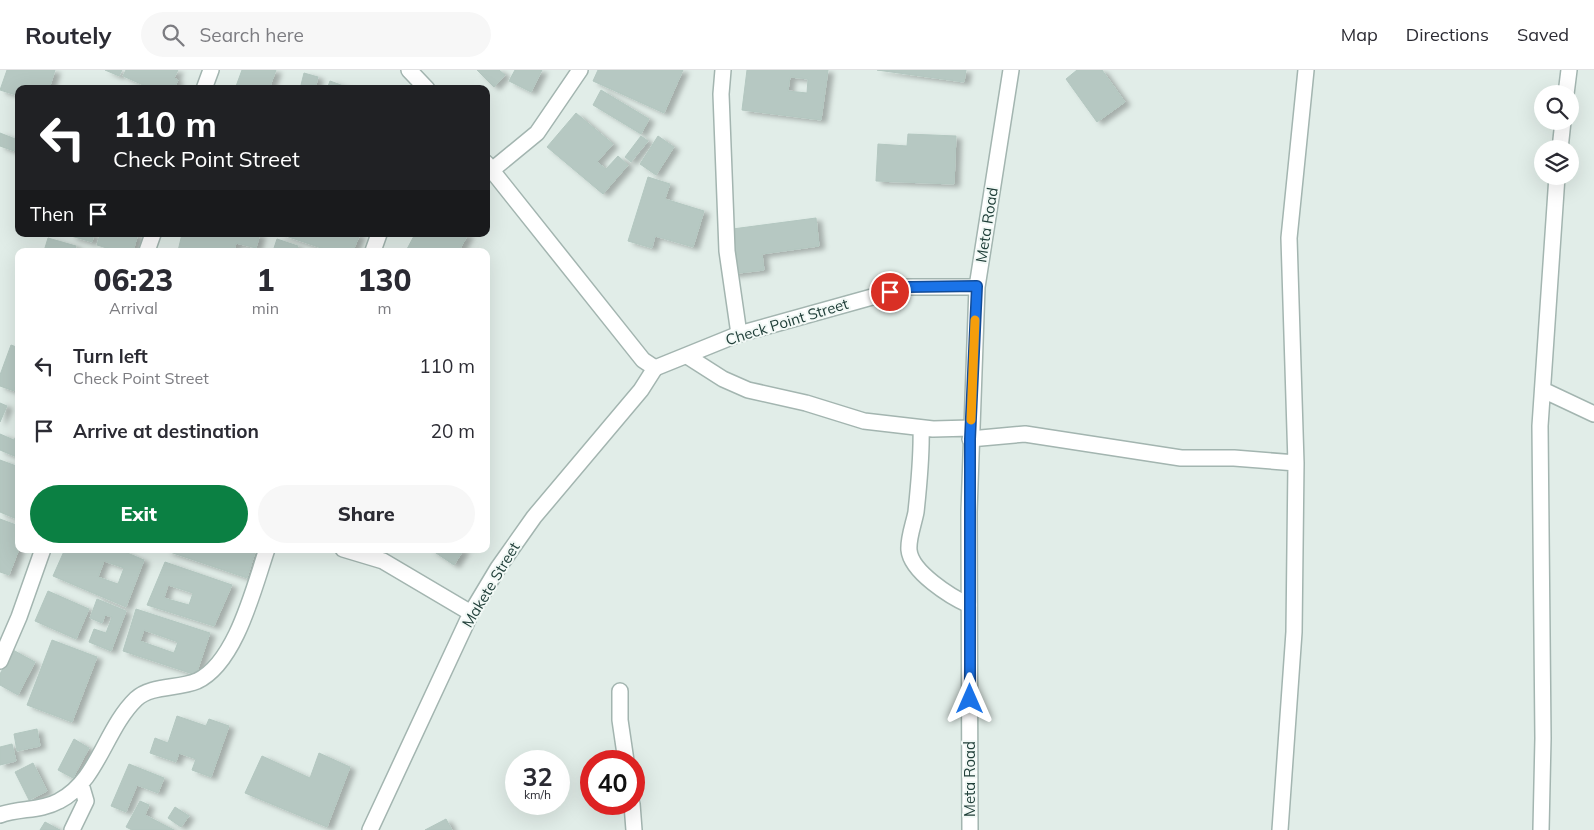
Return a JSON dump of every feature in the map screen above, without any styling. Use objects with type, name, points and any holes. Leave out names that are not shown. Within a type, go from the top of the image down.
[{"type":"street","points":[[205,85],[211,70]]},
{"type":"street","points":[[409,70],[423,85]]},
{"type":"street","points":[[490,166],[537,133],[580,70]]},
{"type":"street","points":[[723,70],[722,113],[727,250],[739,334]]},
{"type":"street","name":"Meta Road","points":[[970,830],[970,433],[977,286],[1012,70]]},
{"type":"street","points":[[1280,830],[1294,632],[1296,463],[1289,238],[1306,70]]},
{"type":"street","points":[[1567,85],[1569,70]]},
{"type":"street","points":[[490,168],[643,360],[656,368]]},
{"type":"street","points":[[1541,830],[1543,738],[1540,426],[1556,185]]},
{"type":"street","name":"Check Point Street","points":[[656,368],[739,334],[908,287],[977,286]]},
{"type":"street","points":[[687,356],[724,379],[748,390],[806,403],[864,421],[970,433],[1026,434],[1181,458],[1234,458],[1296,463]]},
{"type":"street","name":"Makete Street","points":[[370,830],[471,613],[498,568],[534,516],[641,390],[656,368]]},
{"type":"street","points":[[1542,390],[1594,414]]},
{"type":"street","points":[[921,428],[922,452],[919,486],[909,550],[915,564],[935,584],[952,597],[969,605]]},
{"type":"street","points":[[0,661],[19,617],[42,553]]},
{"type":"street","points":[[0,815],[57,802],[73,793],[81,784],[114,728],[138,697],[146,692],[174,688],[198,680],[217,665],[239,628],[266,553]]},
{"type":"street","points":[[356,553],[383,561],[471,613]]},
{"type":"street","points":[[620,692],[620,720],[624,750]]},
{"type":"street","points":[[72,830],[86,801],[81,784]]},
{"type":"street","points":[[633,815],[634,830]]},
{"type":"building","points":[[7,70],[55,70],[50,85],[15,85],[15,95],[0,90]]},
{"type":"building","points":[[105,70],[122,70],[119,76]]},
{"type":"building","points":[[126,70],[178,70],[174,78],[178,80],[176,85],[143,85],[123,76]]},
{"type":"building","points":[[242,70],[276,70],[270,85],[236,85]]},
{"type":"building","points":[[477,70],[499,70],[505,75],[494,87]]},
{"type":"building","points":[[515,70],[542,70],[531,92],[509,81]]},
{"type":"building","points":[[598,70],[683,70],[664,113],[593,81]]},
{"type":"building","points":[[747,70],[828,70],[821,120],[742,110]],"holes":[[[790,77],[808,79],[807,93],[788,91]]]},
{"type":"building","points":[[877,70],[966,70],[964,82]]},
{"type":"building","points":[[1077,70],[1102,70],[1125,102],[1097,122],[1066,79]]},
{"type":"building","points":[[304,73],[318,77],[316,85],[301,85]]},
{"type":"building","points":[[330,81],[341,85],[328,85]]},
{"type":"building","points":[[601,90],[649,119],[641,134],[593,105]]},
{"type":"building","points":[[576,113],[613,144],[597,162],[606,169],[618,156],[628,165],[603,194],[547,147]]},
{"type":"building","points":[[0,133],[15,139],[14,151],[0,146]]},
{"type":"building","points":[[908,134],[956,136],[954,184],[876,181],[878,144],[907,146]]},
{"type":"building","points":[[641,136],[648,141],[631,162],[625,157]]},
{"type":"building","points":[[658,136],[674,147],[656,175],[640,164]]},
{"type":"building","points":[[648,177],[670,184],[665,199],[704,211],[693,247],[655,236],[652,248],[628,241]]},
{"type":"building","points":[[816,218],[819,246],[762,254],[764,270],[731,274],[725,230]]},
{"type":"building","points":[[74,237],[93,237],[92,242]]},
{"type":"building","points":[[99,237],[137,237],[134,248],[107,248],[97,245]]},
{"type":"building","points":[[181,237],[259,237],[256,248],[236,243],[235,248],[179,248]]},
{"type":"building","points":[[289,237],[359,237],[354,248],[321,248]]},
{"type":"building","points":[[413,237],[466,237],[461,248],[408,248]]},
{"type":"building","points":[[48,238],[76,246],[76,248],[45,248]]},
{"type":"building","points":[[277,239],[298,246],[297,248],[274,248]]},
{"type":"building","points":[[11,345],[15,346],[14,391],[0,386],[0,375]]},
{"type":"building","points":[[0,403],[7,406],[0,422]]},
{"type":"building","points":[[0,434],[14,440],[15,438],[15,456],[0,450]]},
{"type":"building","points":[[0,460],[15,466],[15,518],[0,512]]},
{"type":"building","points":[[0,519],[15,525],[15,553],[17,553],[9,575],[0,572]]},
{"type":"building","points":[[63,553],[127,553],[144,560],[126,607],[53,576]],"holes":[[[104,561],[124,568],[118,584],[98,577]]]},
{"type":"building","points":[[173,553],[255,553],[247,578]]},
{"type":"building","points":[[436,553],[462,553],[454,565]]},
{"type":"building","points":[[165,562],[232,585],[214,626],[147,605]],"holes":[[[168,585],[193,593],[189,605],[164,598]]]},
{"type":"building","points":[[48,591],[89,609],[76,639],[35,621]]},
{"type":"building","points":[[97,599],[126,611],[111,651],[89,642],[94,629],[106,633],[112,617],[105,615],[102,623],[90,618]]},
{"type":"building","points":[[136,609],[210,633],[196,675],[123,651]],"holes":[[[144,630],[178,642],[174,653],[140,641]]]},
{"type":"building","points":[[52,640],[97,657],[72,722],[27,705]]},
{"type":"building","points":[[13,650],[35,662],[18,695],[0,685],[0,674]]},
{"type":"building","points":[[177,716],[206,726],[209,719],[229,726],[211,777],[192,770],[196,759],[179,753],[176,762],[150,753],[155,738],[168,743]]},
{"type":"building","points":[[37,729],[40,746],[17,751],[14,734]]},
{"type":"building","points":[[74,739],[89,748],[73,778],[58,770]]},
{"type":"building","points":[[12,744],[16,761],[0,765],[0,747]]},
{"type":"building","points":[[319,753],[350,767],[327,827],[245,793],[262,756],[310,778]]},
{"type":"building","points":[[33,763],[47,791],[29,800],[15,772]]},
{"type":"building","points":[[129,764],[164,778],[158,793],[137,785],[126,812],[111,806]]},
{"type":"building","points":[[140,801],[149,805],[145,815],[174,830],[132,830],[126,827]]},
{"type":"building","points":[[175,807],[189,816],[181,827],[168,818]]},
{"type":"building","points":[[446,819],[452,830],[425,830]]},
{"type":"building","points":[[45,822],[60,830],[40,830]]},
{"type":"slow traffic","points":[[971,420],[975,320]]},
{"type":"route","points":[[890,292],[908,287],[977,286],[968,512],[970,699]]}]
